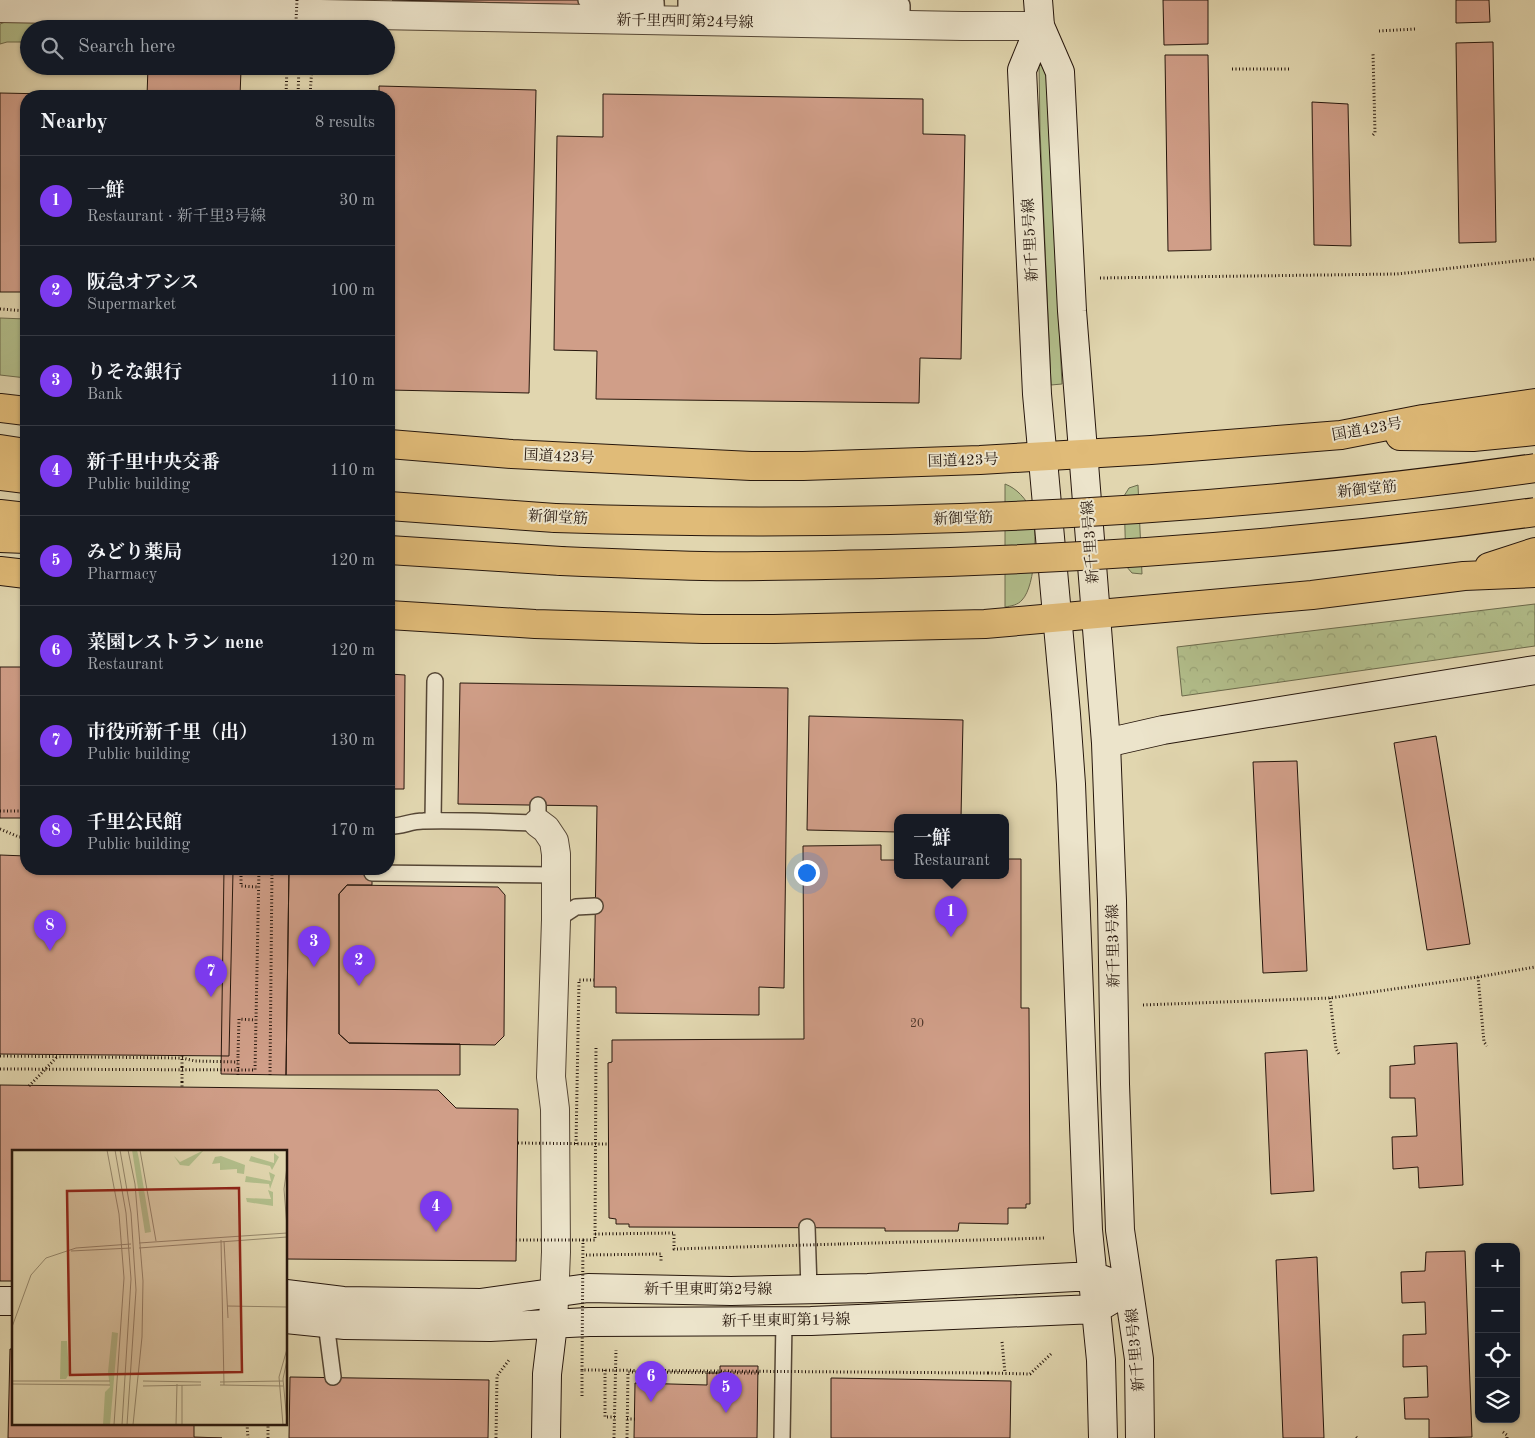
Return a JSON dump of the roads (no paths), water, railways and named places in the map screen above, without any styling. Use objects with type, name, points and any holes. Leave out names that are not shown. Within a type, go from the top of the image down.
[{"type":"highway","name":"国道423号","points":[[395,444],[512,454],[751,466],[1043,457],[1341,435],[1423,419],[1535,403]]},
{"type":"highway","points":[[0,408],[20,410]]},
{"type":"highway","points":[[1341,435],[1473,437],[1535,431]]},
{"type":"highway","points":[[0,449],[20,452]]},
{"type":"highway","name":"新御堂筋","points":[[395,506],[555,518],[670,521],[792,522],[1007,517],[1248,501],[1351,491],[1535,468]]},
{"type":"highway","points":[[0,476],[20,478]]},
{"type":"highway","points":[[395,550],[561,561],[704,566],[856,565],[999,561],[1133,554],[1317,538],[1535,512]]},
{"type":"highway","points":[[0,514],[20,516]]},
{"type":"highway","points":[[0,538],[20,539]]},
{"type":"highway","points":[[1464,576],[1535,552]]},
{"type":"highway","points":[[0,571],[20,573]]},
{"type":"highway","points":[[395,615],[535,624],[756,629],[985,624],[1312,596],[1464,576],[1535,574]]},
{"type":"street","name":"新千里西町第24号線","points":[[17,5],[393,8],[656,21],[902,25],[1039,13]]},
{"type":"street","points":[[1039,13],[1060,72],[1072,311],[1084,454]]},
{"type":"street","name":"新千里5号線","points":[[1039,13],[1022,70],[1037,394],[1043,457]]},
{"type":"street","name":"新千里3号線","points":[[1084,454],[1106,743],[1120,1230],[1139,1359],[1140,1438]]},
{"type":"street","points":[[1043,457],[1071,784],[1088,1230],[1101,1360],[1103,1438]]},
{"type":"street","points":[[1106,743],[1163,730],[1535,670]]},
{"type":"street","points":[[538,814],[554,841],[556,854],[551,1077],[555,1109],[556,1252],[553,1324],[547,1374],[546,1438]]},
{"type":"street","name":"新千里東町第2号線","points":[[288,1294],[343,1301],[480,1303],[588,1288],[731,1291],[886,1287],[1093,1276],[1129,1289]]},
{"type":"street","name":"新千里東町第1号線","points":[[553,1324],[589,1322],[784,1322],[1096,1309],[1129,1289]]},
{"type":"street","points":[[288,1319],[345,1325],[490,1327],[553,1324]]},
{"type":"lane","points":[[586,0],[656,2],[656,21]]},
{"type":"lane","points":[[433,821],[435,681]]},
{"type":"lane","points":[[395,826],[414,821],[538,814]]},
{"type":"lane","points":[[395,873],[556,875]]},
{"type":"lane","points":[[556,920],[576,907],[595,906]]},
{"type":"lane","points":[[807,1227],[809,1289]]},
{"type":"lane","points":[[782,1438],[784,1322]]},
{"type":"lane","points":[[326,1323],[333,1377]]},
{"type":"place","name":"一鮮","points":[[951,937]]},
{"type":"place","name":"千里公民館","points":[[50,951]]},
{"type":"place","name":"りそな銀行","points":[[314,967]]},
{"type":"place","name":"阪急オアシス","points":[[359,986]]},
{"type":"place","name":"市役所新千里（出）","points":[[211,997]]},
{"type":"place","name":"新千里中央交番","points":[[436,1232]]},
{"type":"place","name":"菜園レストラン nene","points":[[651,1402]]},
{"type":"place","name":"みどり薬局","points":[[726,1413]]}]
